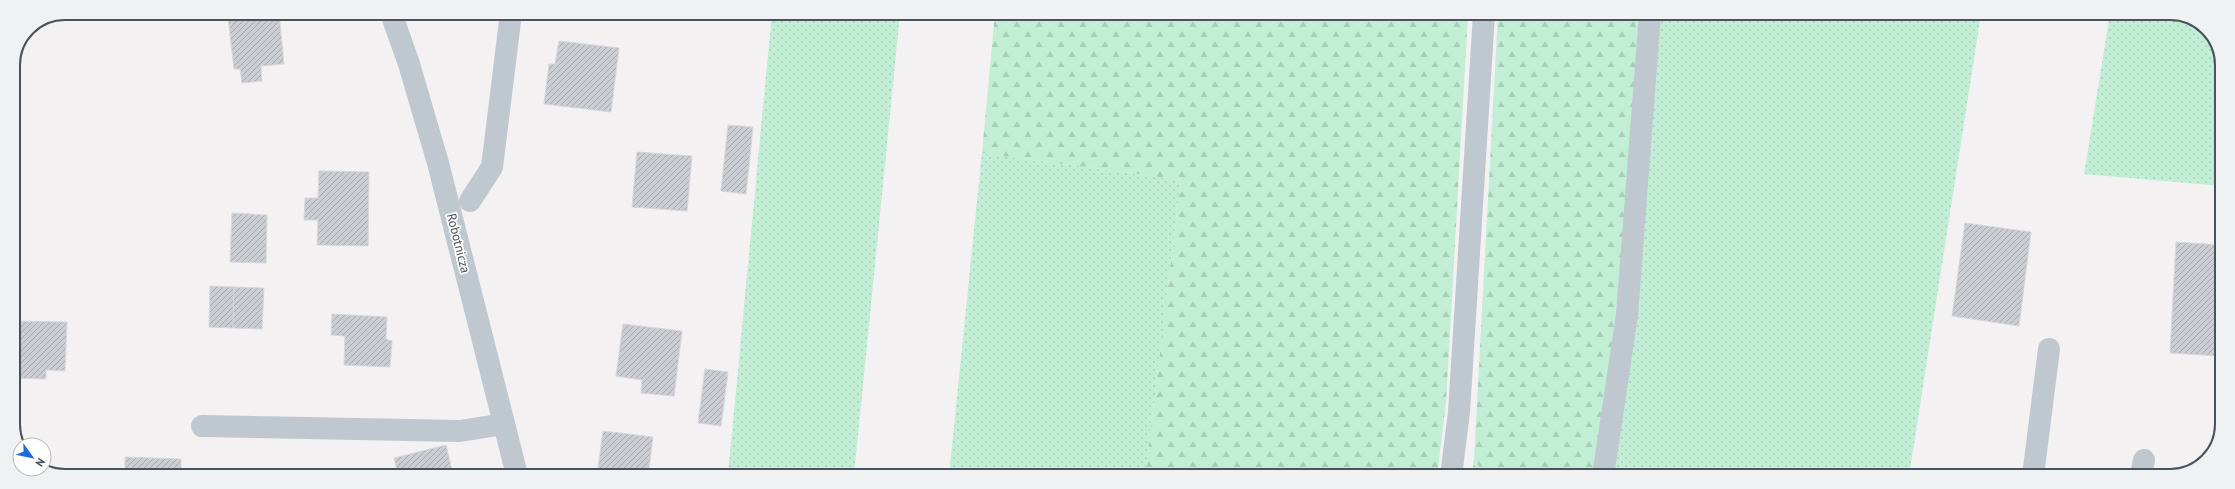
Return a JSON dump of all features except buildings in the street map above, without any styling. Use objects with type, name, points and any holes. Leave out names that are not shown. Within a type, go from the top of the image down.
[{"type":"street","name":"Robotnicza","points":[[393,20],[409,64],[438,163],[515,469]]},
{"type":"street","points":[[470,201],[492,167],[510,20]]},
{"type":"street","points":[[1452,469],[1459,412],[1484,20]]},
{"type":"street","points":[[1605,469],[1628,315],[1650,20]]},
{"type":"street","points":[[2034,469],[2049,349]]},
{"type":"street","points":[[202,426],[460,431],[504,424]]},
{"type":"green space","points":[[771,20],[899,20],[855,469],[729,469]]},
{"type":"green space","points":[[994,20],[1468,20],[1446,402],[1438,469],[1146,469],[1181,180],[982,153]]},
{"type":"green space","points":[[1498,20],[1646,20],[1605,467],[1603,469],[1480,469],[1474,459]]},
{"type":"green space","points":[[1646,20],[1980,20],[1910,469],[1595,469]]},
{"type":"green space","points":[[2109,20],[2170,20],[2187,23],[2197,29],[2209,42],[2215,62],[2215,185],[2084,174]]},
{"type":"green space","points":[[982,153],[1181,180],[1146,469],[950,469]]},
{"type":"green space","points":[[1474,459],[1480,469],[1472,469]]}]
